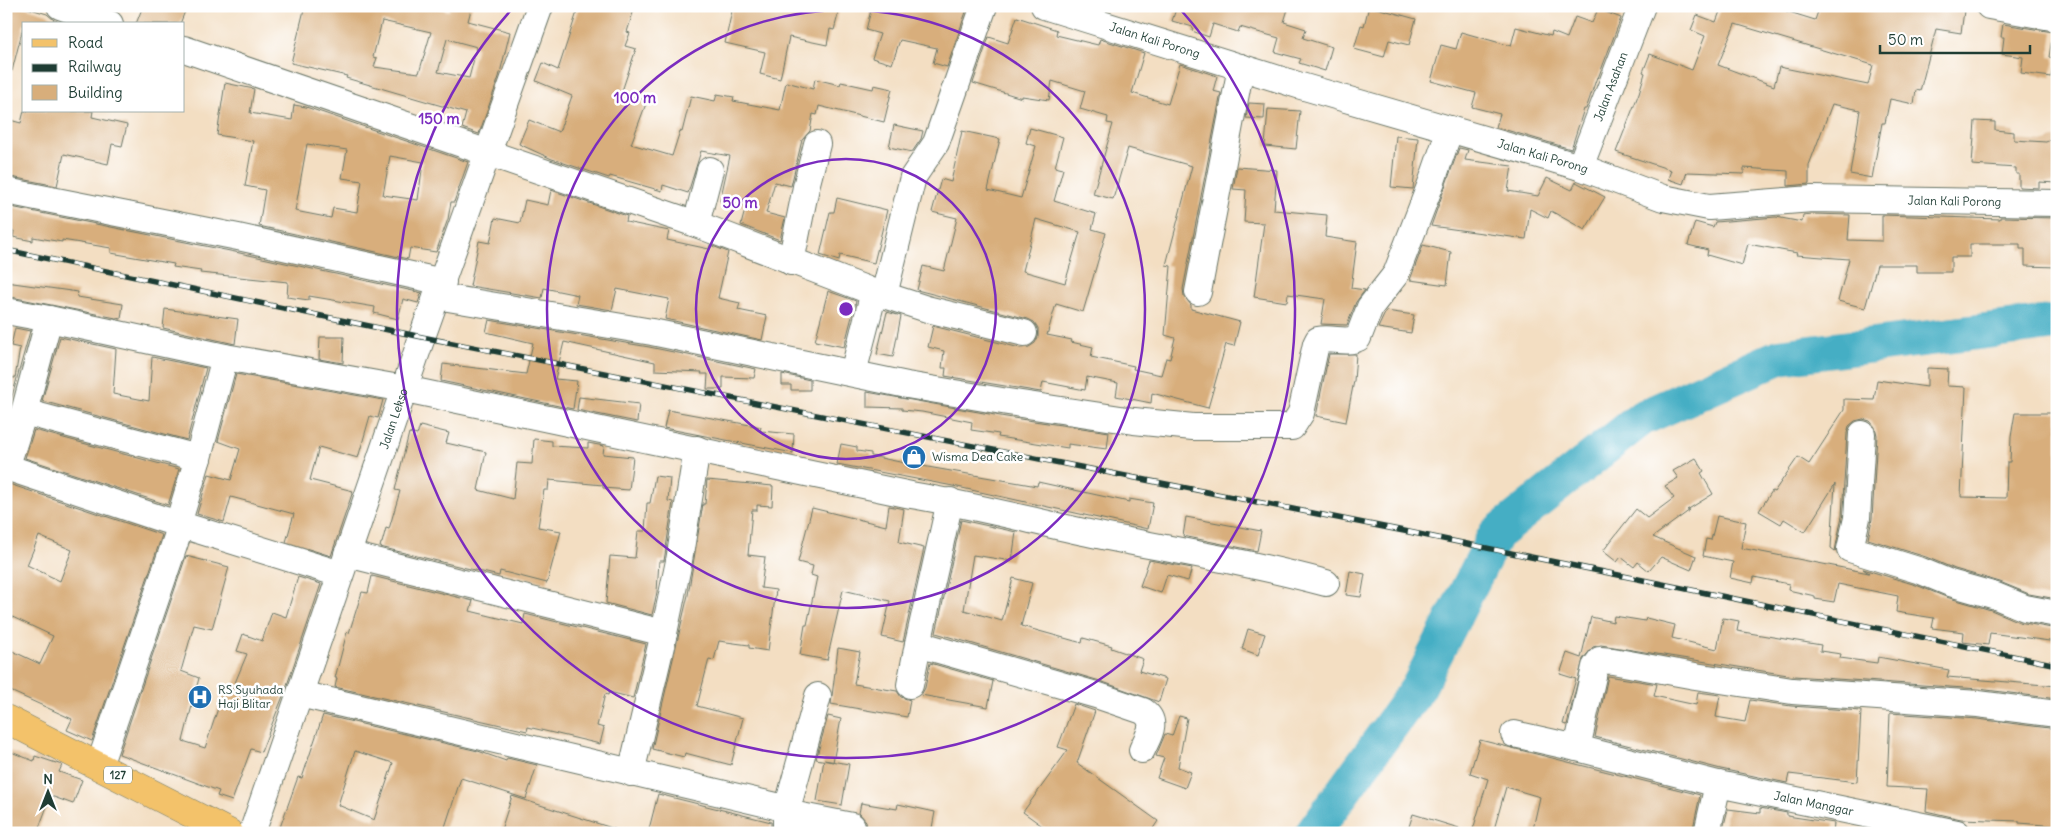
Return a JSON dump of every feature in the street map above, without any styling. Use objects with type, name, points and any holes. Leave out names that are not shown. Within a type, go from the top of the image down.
[{"type":"main road","name":"127","points":[[6,719],[99,766],[195,824],[229,833]]},
{"type":"street","points":[[60,6],[104,22]]},
{"type":"street","name":"Jalan Lekso","points":[[252,833],[344,564],[540,6]]},
{"type":"street","points":[[853,373],[913,177],[936,143],[984,6]]},
{"type":"street","name":"Jalan Kali Porong","points":[[1044,6],[1241,67],[1580,167],[1662,198],[1709,207],[1812,199],[2057,203]]},
{"type":"street","name":"Jalan Asahan","points":[[1580,167],[1642,6]]},
{"type":"street","points":[[1989,6],[2057,18]]},
{"type":"street","points":[[185,49],[696,224],[791,262],[926,309],[1024,333]]},
{"type":"street","points":[[1198,292],[1241,67]]},
{"type":"street","points":[[6,191],[238,237],[440,289],[853,373],[1008,402],[1134,421],[1193,427],[1292,427],[1301,413],[1304,390],[1310,376],[1318,340],[1352,341],[1358,338],[1370,307],[1396,274],[1450,129]]},
{"type":"street","points":[[791,262],[806,188],[818,144]]},
{"type":"street","points":[[696,224],[710,170]]},
{"type":"street","points":[[6,311],[225,358],[406,388],[911,495],[950,501],[1040,523],[1284,572],[1326,583]]},
{"type":"street","points":[[49,319],[24,412],[6,467],[180,525],[344,564],[664,633]]},
{"type":"street","points":[[99,766],[180,525],[225,358]]},
{"type":"street","points":[[24,412],[198,458]]},
{"type":"street","points":[[1862,434],[1857,518],[1850,549],[1921,571],[1950,583],[1996,596],[2025,608],[2057,614]]},
{"type":"street","points":[[631,773],[679,561],[696,449]]},
{"type":"street","points":[[910,685],[950,501]]},
{"type":"street","points":[[918,644],[1096,695],[1143,711],[1153,721],[1142,750]]},
{"type":"street","points":[[1577,748],[1596,663],[1605,660],[1792,691],[1978,704],[2057,714]]},
{"type":"street","points":[[300,694],[776,806],[782,808],[786,823]]},
{"type":"street","points":[[786,823],[818,696]]},
{"type":"street","name":"Jalan Manggar","points":[[1514,734],[1718,784],[1957,833]]},
{"type":"street","points":[[1706,833],[1718,784]]},
{"type":"street","points":[[786,823],[852,826]]},
{"type":"building","points":[[6,6],[21,6],[47,14],[60,22],[22,22],[22,32],[12,71],[6,70]]},
{"type":"building","points":[[143,6],[187,6],[181,22],[137,22]]},
{"type":"building","points":[[305,6],[429,6],[449,11],[451,6],[472,6],[468,21],[510,32],[499,77],[479,134],[462,128],[466,113],[346,78],[347,76],[291,63]],"holes":[[[382,21],[431,32],[419,73],[374,67],[377,58],[373,57]],[[447,39],[477,47],[469,78],[438,72]]]},
{"type":"building","points":[[579,6],[635,6],[627,32],[630,33],[625,46],[636,49],[622,91],[647,101],[631,144],[672,156],[680,131],[682,132],[691,96],[715,101],[717,94],[734,97],[733,101],[780,110],[786,82],[813,89],[815,79],[840,85],[841,82],[873,89],[874,85],[892,89],[884,122],[819,106],[817,115],[813,114],[810,131],[802,140],[791,186],[775,182],[766,213],[785,218],[780,240],[741,225],[746,206],[720,201],[730,156],[701,151],[688,193],[663,185],[662,191],[610,176],[609,178],[552,159],[519,144],[529,120],[559,132],[572,96],[536,81],[543,63],[558,70]]},
{"type":"building","points":[[733,6],[817,6],[839,11],[834,30],[830,29],[827,45],[789,37],[780,79],[760,74],[765,52],[725,43]]},
{"type":"building","points":[[872,6],[886,6],[908,11],[909,6],[968,6],[947,67],[933,63],[937,48],[900,40],[892,64],[872,58],[880,34],[866,30]]},
{"type":"building","points":[[1177,6],[1289,6],[1284,22],[1306,29],[1303,38],[1332,47],[1325,71],[1299,63],[1301,59],[1275,52],[1279,38],[1240,27],[1238,32],[1213,24],[1209,37],[1192,31],[1193,27],[1172,21]]},
{"type":"building","points":[[1369,6],[1416,19],[1409,45],[1389,40],[1384,57],[1354,49],[1361,25],[1364,26]]},
{"type":"building","points":[[1722,6],[1787,6],[1786,11],[1815,20],[1820,6],[1900,6],[1915,10],[1915,6],[1936,6],[1964,11],[1961,33],[1936,29],[1920,91],[1916,90],[1914,104],[1890,99],[1885,123],[1882,123],[1872,178],[1850,174],[1860,110],[1832,104],[1809,165],[1809,184],[1788,186],[1788,171],[1744,168],[1744,174],[1687,172],[1683,184],[1668,179],[1671,170],[1616,152],[1639,93],[1645,73],[1643,72],[1650,54],[1692,70],[1705,36],[1691,30],[1697,15],[1716,22]],"holes":[[[1735,24],[1873,65],[1868,85],[1779,67],[1774,86],[1718,65]]]},
{"type":"building","points":[[1598,9],[1621,18],[1586,109],[1584,109],[1571,149],[1496,127],[1500,114],[1472,107],[1476,93],[1431,81],[1441,45],[1456,49],[1461,32],[1511,46],[1516,27],[1551,36],[1552,32],[1567,38],[1575,17],[1592,23]]},
{"type":"building","points":[[1017,17],[1057,30],[1056,35],[1098,45],[1100,39],[1144,53],[1132,93],[1168,104],[1180,64],[1217,76],[1213,91],[1221,93],[1183,289],[1184,296],[1191,305],[1191,309],[1240,322],[1234,346],[1226,344],[1208,408],[1152,393],[1151,403],[1116,396],[1118,383],[1087,377],[1085,390],[1043,382],[1041,392],[945,376],[946,368],[942,368],[944,351],[928,347],[933,326],[1020,348],[1029,347],[1035,343],[1038,337],[1038,328],[1034,322],[1028,319],[917,290],[923,266],[944,271],[957,218],[932,212],[941,179],[951,182],[962,131],[1000,139],[988,190],[1021,198],[1036,146],[1026,143],[1030,128],[1063,137],[1055,167],[1063,169],[1054,201],[1096,214],[1092,229],[1106,233],[1083,312],[1056,304],[1047,335],[1093,347],[1091,357],[1134,366],[1133,369],[1161,375],[1166,358],[1170,359],[1175,338],[1165,335],[1171,266],[1166,265],[1192,166],[1128,148],[1113,199],[1093,194],[1113,124],[1107,123],[1108,117],[1080,109],[1085,91],[1052,81],[1049,100],[1022,96],[1022,98],[973,83],[989,37],[1008,43]],"holes":[[[1036,219],[1080,232],[1065,283],[1023,271]]]},
{"type":"building","points":[[2003,24],[2053,32],[2049,57],[2054,58],[2051,77],[2021,73],[2023,57],[2002,54],[2004,37],[2001,37]]},
{"type":"building","points":[[225,83],[254,89],[250,113],[292,120],[294,105],[306,107],[468,162],[454,202],[451,202],[448,219],[436,252],[410,248],[408,259],[259,226],[265,190],[245,186],[253,141],[217,135]],"holes":[[[307,144],[347,150],[342,178],[362,181],[357,212],[333,208],[331,218],[295,211]],[[390,156],[423,162],[418,200],[383,195]]]},
{"type":"building","points":[[1249,103],[1265,104],[1264,119],[1246,118]]},
{"type":"building","points":[[1268,109],[1300,111],[1296,149],[1265,146]]},
{"type":"building","points":[[24,112],[93,112],[92,117],[127,125],[122,146],[112,144],[108,164],[64,154],[57,186],[6,176],[6,119],[21,123]]},
{"type":"building","points":[[1975,121],[1995,122],[1995,130],[2014,132],[2014,140],[2046,142],[2057,137],[2057,183],[2039,182],[2039,188],[2019,187],[2019,174],[2016,174],[2016,168],[1972,165]]},
{"type":"building","points":[[894,125],[923,131],[921,139],[912,152],[889,147]]},
{"type":"building","points":[[1396,136],[1418,138],[1413,189],[1391,187]]},
{"type":"building","points":[[1459,148],[1468,150],[1465,160],[1512,166],[1508,191],[1538,196],[1547,178],[1572,190],[1576,182],[1605,197],[1585,230],[1551,211],[1548,218],[1530,209],[1526,239],[1431,226]]},
{"type":"building","points":[[1237,167],[1277,170],[1274,210],[1327,215],[1325,237],[1357,242],[1351,288],[1365,290],[1356,302],[1347,325],[1321,324],[1325,299],[1288,294],[1287,302],[1254,297],[1264,223],[1244,222],[1246,190],[1233,189]]},
{"type":"building","points":[[551,190],[627,216],[626,222],[669,231],[667,240],[709,249],[710,245],[728,252],[718,298],[740,303],[738,310],[767,316],[762,340],[665,319],[669,299],[617,289],[612,310],[576,304],[578,295],[544,288],[542,298],[470,286],[479,241],[490,243],[495,218],[520,223],[525,200],[548,205]]},
{"type":"building","points":[[837,198],[887,210],[874,263],[840,255],[839,261],[820,255],[830,212],[834,212]]},
{"type":"building","points":[[6,206],[235,252],[422,293],[418,303],[403,299],[398,319],[374,313],[375,307],[309,296],[309,300],[287,297],[288,282],[200,273],[201,271],[173,267],[174,264],[111,253],[111,248],[62,240],[62,242],[33,237],[33,241],[13,237],[14,231],[6,230]]},
{"type":"building","points":[[1803,215],[1850,215],[1848,240],[1882,241],[1882,215],[2000,219],[2000,217],[2057,218],[2057,267],[2025,266],[2025,249],[2020,249],[2020,244],[1970,244],[1970,257],[1951,257],[1951,272],[1917,272],[1917,265],[1877,265],[1865,308],[1838,301],[1849,259],[1796,255],[1797,253],[1748,244],[1742,265],[1707,255],[1708,250],[1688,245],[1695,222],[1713,227],[1715,222],[1776,217],[1802,222]]},
{"type":"building","points":[[1423,245],[1451,252],[1447,285],[1410,280]]},
{"type":"building","points":[[6,282],[78,292],[77,297],[123,304],[121,319],[6,296]]},
{"type":"building","points":[[828,291],[856,301],[844,347],[815,341]]},
{"type":"building","points":[[165,309],[238,319],[235,344],[163,328]]},
{"type":"building","points":[[1386,311],[1414,315],[1411,333],[1378,328]]},
{"type":"building","points":[[887,312],[901,316],[893,357],[877,354]]},
{"type":"building","points":[[489,320],[649,347],[756,369],[754,378],[723,377],[723,389],[707,389],[708,374],[701,374],[702,372],[655,370],[655,362],[564,342],[555,379],[577,381],[573,409],[441,381],[443,364],[526,374],[533,343],[486,332]]},
{"type":"building","points":[[15,328],[30,331],[6,418],[6,377],[15,378],[20,348],[11,346]]},
{"type":"building","points":[[60,337],[116,349],[113,394],[149,401],[152,357],[206,368],[187,440],[42,401]]},
{"type":"building","points":[[320,337],[344,337],[343,363],[319,359]]},
{"type":"building","points":[[1329,354],[1356,354],[1354,381],[1346,422],[1316,416]]},
{"type":"building","points":[[1927,368],[1948,369],[1947,386],[1966,387],[1961,497],[2006,498],[2007,462],[2010,462],[2011,437],[2015,413],[2057,413],[2057,599],[2029,594],[2000,582],[1955,569],[1926,557],[1868,539],[1872,519],[1877,435],[1875,427],[1870,421],[1863,419],[1855,421],[1849,426],[1847,433],[1842,516],[1835,551],[1831,548],[1835,484],[1805,532],[1784,519],[1781,524],[1759,511],[1798,457],[1809,464],[1844,410],[1844,399],[1874,400],[1877,380],[1927,387]]},
{"type":"building","points":[[236,374],[383,400],[378,418],[370,416],[358,458],[319,447],[310,480],[353,491],[331,556],[286,542],[294,514],[231,497],[224,522],[197,514],[209,474],[231,480],[240,449],[218,441]]},
{"type":"building","points":[[782,374],[810,380],[810,390],[791,390],[791,385],[782,385]]},
{"type":"building","points":[[867,392],[1006,417],[1109,432],[1107,449],[1068,444],[1068,448],[998,437],[999,434],[971,430],[972,422],[902,410],[902,408],[867,407]]},
{"type":"building","points":[[579,397],[639,404],[637,422],[577,410]]},
{"type":"building","points":[[668,410],[761,427],[760,431],[794,434],[793,453],[664,428]]},
{"type":"building","points":[[420,426],[449,433],[446,443],[486,452],[478,490],[513,499],[517,463],[532,464],[534,439],[552,441],[552,446],[588,448],[588,443],[604,446],[603,454],[633,457],[629,490],[603,488],[603,485],[549,480],[548,490],[544,490],[538,527],[561,531],[547,583],[500,571],[499,576],[380,547],[386,528],[389,529],[400,491],[395,490],[409,433],[417,435]]},
{"type":"building","points":[[34,430],[179,469],[168,505],[25,458]]},
{"type":"building","points":[[841,444],[857,447],[857,451],[871,453],[871,456],[905,463],[1037,486],[1038,482],[1129,502],[1129,499],[1153,503],[1148,529],[953,486],[837,464]]},
{"type":"building","points":[[1696,458],[1704,471],[1701,473],[1713,494],[1687,510],[1690,510],[1653,537],[1696,556],[1691,570],[1661,557],[1649,571],[1638,562],[1634,567],[1621,557],[1617,562],[1603,551],[1636,509],[1647,518],[1674,498],[1665,486],[1678,478],[1673,471]]},
{"type":"building","points":[[655,476],[670,478],[668,501],[673,502],[664,561],[659,561],[657,592],[652,615],[606,603],[610,556],[635,558],[638,531],[645,531],[647,503],[650,503]]},
{"type":"building","points":[[707,480],[773,486],[772,506],[757,505],[757,510],[752,510],[748,555],[765,557],[761,588],[776,590],[768,651],[749,648],[749,645],[719,641],[714,660],[709,659],[697,706],[743,718],[731,765],[685,753],[684,757],[652,749],[688,595],[703,504],[705,504]]},
{"type":"building","points":[[6,483],[162,535],[92,741],[67,730],[72,719],[6,689],[6,648],[40,664],[53,636],[6,614]],"holes":[[[39,536],[72,550],[60,581],[27,565]]]},
{"type":"building","points":[[889,506],[904,509],[899,542],[924,548],[903,642],[882,637],[890,601],[843,590],[827,660],[800,655],[805,625],[807,625],[817,577],[811,575],[813,566],[798,562],[812,508],[886,526]]},
{"type":"building","points":[[1717,516],[1746,522],[1741,548],[1869,573],[1863,569],[1991,610],[2019,622],[2057,629],[2057,642],[1990,633],[1988,645],[1963,642],[1964,632],[1932,628],[1934,618],[1896,612],[1898,596],[1838,584],[1834,602],[1815,599],[1815,596],[1788,590],[1789,584],[1754,577],[1753,583],[1730,578],[1733,562],[1703,556],[1706,539],[1711,540]]},
{"type":"building","points":[[1186,517],[1261,531],[1257,551],[1183,536]]},
{"type":"building","points":[[961,520],[1016,532],[1012,561],[973,555],[964,610],[1002,621],[1013,578],[1032,583],[1021,626],[1082,643],[1083,638],[1112,646],[1111,648],[1143,659],[1139,671],[1166,679],[1159,702],[1100,681],[936,633]]},
{"type":"building","points":[[186,556],[229,567],[212,629],[194,625],[181,671],[199,678],[183,741],[205,748],[225,687],[232,690],[247,654],[237,651],[243,634],[262,641],[272,612],[286,617],[298,577],[321,584],[285,691],[261,752],[251,749],[232,801],[217,796],[219,791],[119,754]]},
{"type":"building","points":[[1149,560],[1192,568],[1188,581],[1167,575],[1161,593],[1140,586]]},
{"type":"building","points":[[1350,571],[1365,574],[1361,597],[1346,595]]},
{"type":"building","points":[[372,576],[473,601],[470,611],[523,624],[525,614],[646,644],[633,698],[609,692],[608,695],[605,694],[597,726],[604,728],[600,744],[528,727],[527,731],[335,687],[337,678],[335,678],[347,632],[349,633],[362,592],[368,593]]},
{"type":"building","points":[[1614,616],[1645,621],[1646,618],[1675,625],[1672,638],[1717,649],[1723,618],[1739,621],[1737,631],[1821,645],[1820,651],[1841,654],[1840,658],[1877,663],[1878,657],[1949,670],[1947,677],[2057,686],[2057,699],[1979,689],[1794,676],[1601,645],[1593,647],[1583,659],[1567,725],[1563,724],[1576,679],[1560,674],[1567,653],[1581,658],[1591,617],[1613,622]]},
{"type":"building","points":[[1248,629],[1265,634],[1258,655],[1242,649]]},
{"type":"building","points":[[838,648],[860,652],[854,684],[897,691],[901,697],[910,700],[907,717],[831,704]]},
{"type":"building","points":[[930,663],[993,681],[988,707],[921,695],[925,688]]},
{"type":"building","points":[[1608,676],[1657,684],[1654,696],[1696,705],[1698,692],[1720,695],[1716,717],[1745,722],[1750,700],[1791,706],[1861,711],[1857,782],[1789,774],[1787,783],[1721,769],[1595,737]]},
{"type":"building","points":[[1074,704],[1095,711],[1077,763],[1158,821],[1150,833],[1052,833],[1023,812],[1068,750],[1058,747]]},
{"type":"building","points":[[1890,713],[1977,719],[2057,729],[2057,826],[2019,823],[2019,821],[1961,819],[1926,811],[1928,789],[1887,787]]},
{"type":"building","points":[[323,715],[478,751],[506,761],[507,758],[537,765],[526,799],[461,778],[443,833],[278,833],[298,777],[302,778]],"holes":[[[355,751],[393,763],[374,820],[338,805]]]},
{"type":"building","points":[[828,716],[841,719],[833,762],[816,759]]},
{"type":"building","points":[[1179,716],[1187,718],[1178,767],[1191,772],[1185,788],[1157,778],[1164,758],[1156,756],[1165,734],[1172,736]]},
{"type":"building","points":[[1480,740],[1700,795],[1692,833],[1532,833],[1540,797],[1506,787],[1493,833],[1472,833],[1488,779],[1470,773]]},
{"type":"building","points":[[6,750],[34,761],[35,756],[62,765],[59,772],[82,780],[73,804],[51,796],[37,833],[6,833]]},
{"type":"building","points":[[824,760],[849,764],[842,805],[817,801]]},
{"type":"building","points":[[658,794],[771,822],[771,833],[648,833]]},
{"type":"building","points":[[512,796],[615,829],[614,833],[500,833]]},
{"type":"building","points":[[861,803],[897,809],[898,804],[935,812],[931,833],[888,833],[867,829],[866,821],[859,813]]},
{"type":"building","points":[[1760,808],[1787,813],[1787,816],[1834,823],[1833,833],[1722,833],[1728,809],[1760,813]]},
{"type":"building","points":[[1413,814],[1459,828],[1458,833],[1407,833]]},
{"type":"waterway","points":[[1313,833],[1418,688],[1496,534],[1642,418],[1779,357],[2057,322]]},
{"type":"railway","points":[[6,250],[422,337],[1404,531],[2057,665]]},
{"type":"place","name":"Wisma Dea Cake","points":[[914,457]]},
{"type":"place","name":"RS Syuhada Haji Blitar","points":[[200,697]]}]
